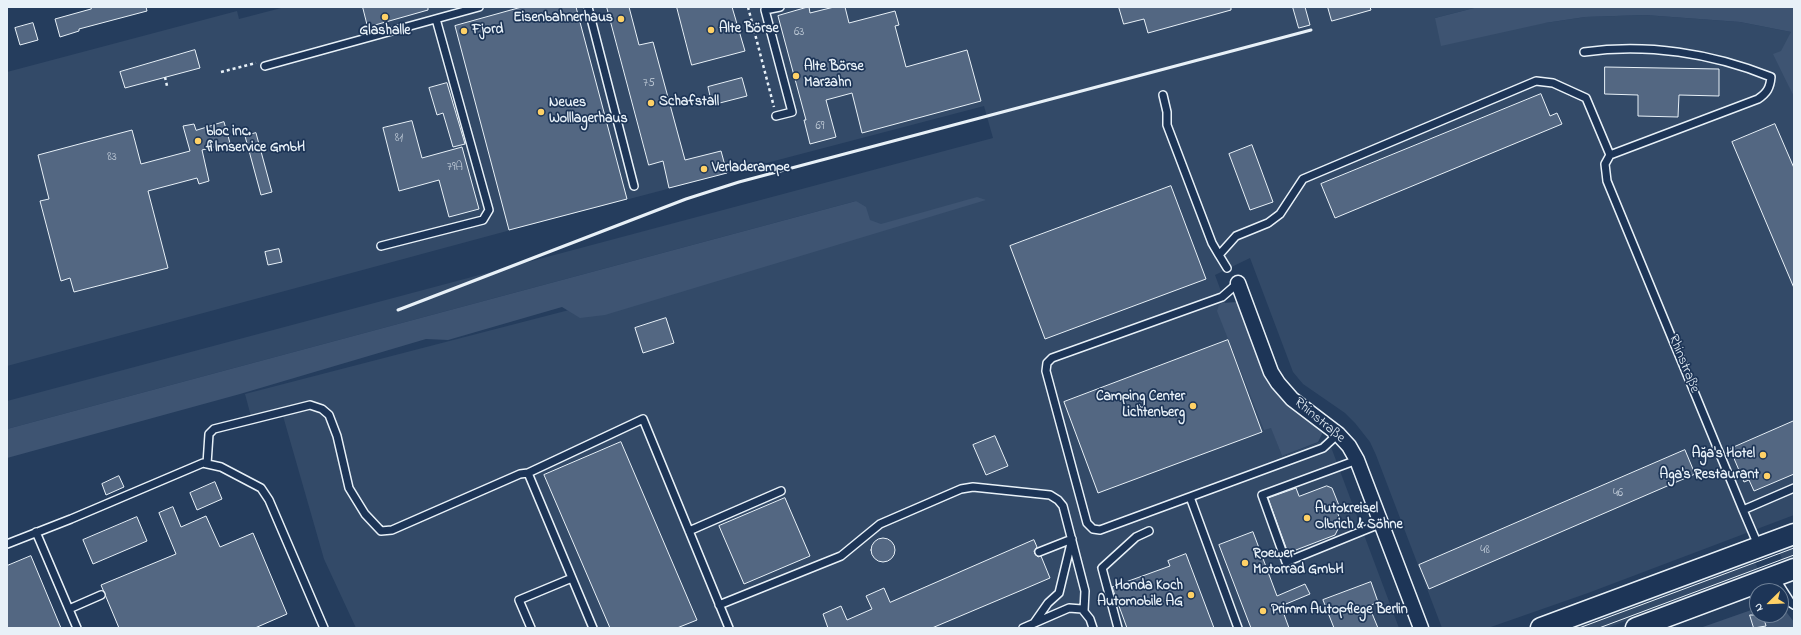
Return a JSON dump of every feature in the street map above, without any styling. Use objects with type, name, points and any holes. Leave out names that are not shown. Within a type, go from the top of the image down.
[{"type":"main road","points":[[1541,628],[1794,534]]},
{"type":"main road","name":"Rhinstraße","points":[[1760,546],[1765,552],[1774,576]]},
{"type":"main road","points":[[1636,628],[1794,569]]},
{"type":"street","name":"Rhinstraße","points":[[1238,283],[1271,372],[1278,383],[1292,399],[1338,434],[1349,446],[1357,460],[1421,628]]},
{"type":"lane","points":[[265,66],[479,7]]},
{"type":"lane","points":[[588,7],[634,186]]},
{"type":"lane","points":[[776,116],[792,112],[765,10],[780,7]]},
{"type":"lane","points":[[382,246],[483,220],[489,210],[436,19]]},
{"type":"lane","points":[[1219,255],[1236,236],[1268,223],[1280,214],[1303,179],[1536,81],[1552,83],[1586,98],[1610,155],[1758,99],[1765,94],[1770,86],[1771,77],[1751,69],[1709,57],[1673,52],[1611,48],[1584,52]]},
{"type":"lane","points":[[1163,95],[1167,112],[1167,125],[1212,242],[1227,268]]},
{"type":"lane","name":"Rhinstraße","points":[[1610,155],[1604,164],[1607,181],[1743,510],[1760,546]]},
{"type":"lane","points":[[1238,283],[1222,297],[1052,358],[1048,363],[1046,371],[1087,523],[1093,529],[1100,530],[1323,448],[1338,434]]},
{"type":"lane","points":[[207,464],[209,434],[214,429],[310,405],[322,409],[329,415],[337,436],[349,488],[365,514],[381,531],[392,530],[520,474],[528,473],[643,419],[729,628]]},
{"type":"lane","points":[[1357,460],[1262,495],[1286,562],[1382,523]]},
{"type":"lane","points":[[7,544],[71,519],[203,463],[221,467],[261,488],[270,500],[324,628]]},
{"type":"lane","points":[[528,473],[593,628]]},
{"type":"lane","points":[[719,605],[841,556],[880,524],[961,489],[973,487],[1050,495],[1058,500],[1063,506],[1085,591],[1084,611]]},
{"type":"lane","points":[[1743,510],[1794,488]]},
{"type":"lane","points":[[689,531],[781,492]]},
{"type":"lane","points":[[1190,497],[1238,628]]},
{"type":"lane","points":[[1118,628],[1102,568],[1136,537],[1149,531]]},
{"type":"lane","points":[[36,532],[77,628]]},
{"type":"lane","points":[[1039,552],[1072,539]]},
{"type":"lane","points":[[1034,623],[1048,603],[1059,593],[1072,539]]},
{"type":"lane","points":[[1774,576],[1791,603],[1794,605]]},
{"type":"lane","points":[[531,628],[519,600],[572,578]]},
{"type":"lane","points":[[69,609],[101,595]]},
{"type":"lane","points":[[1023,628],[1069,608],[1082,609],[1090,619],[1094,628]]},
{"type":"path","points":[[748,7],[776,116]]},
{"type":"path","points":[[221,72],[263,61],[265,66]]},
{"type":"path","points":[[165,77],[167,86]]},
{"type":"shaded area","points":[[285,7],[1478,7],[1435,18],[1545,23],[1585,17],[1645,15],[1740,22],[1791,32],[1786,78],[1794,97],[1794,515],[1588,593],[1488,628],[1442,628],[1370,442],[1345,413],[1303,384],[1293,372],[1250,258],[1215,275],[1282,456],[1328,439],[1399,628],[356,628],[324,559],[283,416],[253,424],[245,394],[870,232],[856,201],[7,429],[7,401],[993,138],[984,106],[507,231],[7,366],[7,72],[237,11],[239,19]]},
{"type":"shaded area","points":[[1478,7],[1794,7],[1794,97],[1773,54],[1781,51],[1791,32],[1740,22],[1645,15],[1585,17],[1545,23],[1441,46],[1435,18]]},
{"type":"shaded area","points":[[977,197],[986,200],[605,315],[580,318],[562,307],[448,340],[426,339],[240,394],[7,458],[7,429],[856,201],[866,207],[870,220],[881,224]]},
{"type":"shaded area","points":[[1237,302],[1268,381],[1281,395],[1317,425],[1323,432],[1318,442],[1282,456],[1271,428],[1264,430],[1217,311],[1219,305],[1222,303]]},
{"type":"shaded area","points":[[1794,544],[1794,558],[1783,562],[1779,551]]},
{"type":"shaded area","points":[[1754,560],[1759,571],[1607,628],[1571,628]]},
{"type":"shaded area","points":[[1749,611],[1749,623],[1789,623],[1789,615],[1794,622],[1794,628],[1700,628]]},
{"type":"building","points":[[91,7],[146,7],[147,11],[79,29],[79,31],[60,37],[55,19],[91,9]]},
{"type":"building","name":"Glashalle","points":[[363,7],[428,7],[428,10],[368,27]]},
{"type":"building","name":"Neues Wolllagerhaus","points":[[522,7],[576,7],[627,199],[509,230],[455,26]]},
{"type":"building","name":"Schafstall","points":[[607,7],[629,7],[639,45],[653,42],[685,160],[721,151],[727,173],[669,188],[663,161],[649,165]]},
{"type":"building","name":"Alte Börse","points":[[677,7],[732,7],[745,51],[692,65]]},
{"type":"building","points":[[809,7],[810,13],[834,7],[845,7],[849,23],[895,11],[899,25],[895,26],[906,67],[967,50],[981,101],[862,133],[852,93],[826,100],[836,137],[810,144],[804,120],[806,120],[778,16]]},
{"type":"building","points":[[1119,7],[1231,7],[1231,10],[1148,33],[1144,19],[1124,24]]},
{"type":"building","points":[[1293,7],[1305,7],[1310,25],[1299,28]]},
{"type":"building","points":[[1328,7],[1370,7],[1371,10],[1332,21]]},
{"type":"building","points":[[33,23],[38,40],[20,45],[15,28]]},
{"type":"building","points":[[195,50],[200,68],[125,88],[120,72]]},
{"type":"building","points":[[1605,67],[1719,69],[1719,96],[1679,95],[1678,117],[1638,116],[1638,95],[1605,94]]},
{"type":"building","points":[[742,78],[747,96],[712,105],[708,87]]},
{"type":"building","points":[[447,83],[465,144],[453,147],[443,113],[437,115],[429,88]]},
{"type":"building","points":[[1541,94],[1550,116],[1557,113],[1562,124],[1335,218],[1321,184]]},
{"type":"building","points":[[412,121],[422,158],[462,147],[479,209],[449,217],[439,180],[399,191],[383,128]]},
{"type":"building","points":[[224,122],[230,143],[202,150],[209,181],[199,184],[197,178],[148,191],[168,268],[74,292],[70,278],[61,281],[40,201],[49,199],[38,155],[132,130],[141,164],[190,151],[183,126],[194,124],[196,130]]},
{"type":"building","points":[[1775,124],[1794,168],[1794,288],[1732,142]]},
{"type":"building","points":[[256,133],[272,192],[261,195],[245,136]]},
{"type":"building","points":[[1252,145],[1273,202],[1250,210],[1229,154]]},
{"type":"building","points":[[1171,186],[1206,279],[1045,339],[1010,246]]},
{"type":"building","points":[[279,249],[282,262],[268,265],[265,252]]},
{"type":"building","points":[[666,318],[674,343],[643,353],[635,328]]},
{"type":"building","name":"Camping Center Lichtenberg","points":[[1228,340],[1262,432],[1098,493],[1064,402]]},
{"type":"building","name":"Ağa's Hotel","points":[[1794,421],[1794,474],[1754,491],[1749,480],[1744,482],[1730,449]]},
{"type":"building","points":[[995,436],[1008,466],[986,475],[973,445]]},
{"type":"building","points":[[621,442],[697,620],[677,628],[610,628],[544,475]]},
{"type":"building","points":[[1685,450],[1695,474],[1429,589],[1419,565]]},
{"type":"building","points":[[119,476],[124,487],[106,495],[102,484]]},
{"type":"building","points":[[215,482],[222,499],[197,510],[190,493]]},
{"type":"building","name":"Autokreisel Olbrich & Söhne","points":[[1327,486],[1332,488],[1340,508],[1338,514],[1341,523],[1335,535],[1288,553],[1268,498],[1296,488],[1299,496]]},
{"type":"building","points":[[785,498],[810,556],[744,584],[719,526]]},
{"type":"building","points":[[173,507],[181,527],[206,516],[220,547],[253,533],[287,614],[255,628],[119,628],[101,585],[176,554],[159,513]]},
{"type":"building","points":[[137,517],[147,541],[93,564],[83,540]]},
{"type":"building","points":[[1253,532],[1277,596],[1305,584],[1310,594],[1281,606],[1289,628],[1251,628],[1219,545]]},
{"type":"building","points":[[883,538],[892,541],[895,550],[892,559],[883,562],[874,559],[871,550],[874,541]]},
{"type":"building","points":[[1034,540],[1037,547],[1034,551],[1035,554],[1038,557],[1041,556],[1050,578],[1022,590],[932,628],[828,628],[823,614],[841,606],[847,620],[872,609],[866,596],[884,588],[890,602]]},
{"type":"building","points":[[1186,554],[1214,628],[1127,628],[1112,587],[1170,566],[1168,561]]},
{"type":"building","points":[[31,556],[61,628],[7,628],[7,566]]},
{"type":"building","points":[[1371,582],[1378,602],[1369,606],[1378,628],[1334,628],[1323,600]]},
{"type":"building","points":[[1752,623],[1765,623],[1766,626],[1754,628]]},
{"type":"tram line","points":[[1579,628],[1794,548]]},
{"type":"tram line","points":[[1599,628],[1794,555]]},
{"type":"railway","points":[[398,310],[686,199],[739,182],[1311,30]]},
{"type":"place","name":"Glashalle","points":[[385,17]]},
{"type":"place","name":"Eisenbahnerhaus","points":[[621,19]]},
{"type":"place","name":"Alte Börse","points":[[711,30]]},
{"type":"place","name":"Fjord","points":[[464,31]]},
{"type":"place","name":"Alte Börse Marzahn","points":[[796,76]]},
{"type":"place","name":"Schafstall","points":[[651,103]]},
{"type":"place","name":"Neues Wolllagerhaus","points":[[541,112]]},
{"type":"place","name":"bloc inc. filmservice GmbH","points":[[198,141]]},
{"type":"place","name":"Verladerampe","points":[[704,169]]},
{"type":"place","name":"Camping Center Lichtenberg","points":[[1193,406]]},
{"type":"place","name":"Ağa's Hotel","points":[[1763,455]]},
{"type":"place","name":"Aga's Restaurant","points":[[1767,476]]},
{"type":"place","name":"Autokreisel Olbrich & Söhne","points":[[1307,518]]},
{"type":"place","name":"Roewer Motorrad GmbH","points":[[1245,563]]},
{"type":"place","name":"Honda Koch Automobile AG","points":[[1191,595]]},
{"type":"place","name":"Primm Autopflege Berlin","points":[[1263,611]]}]
